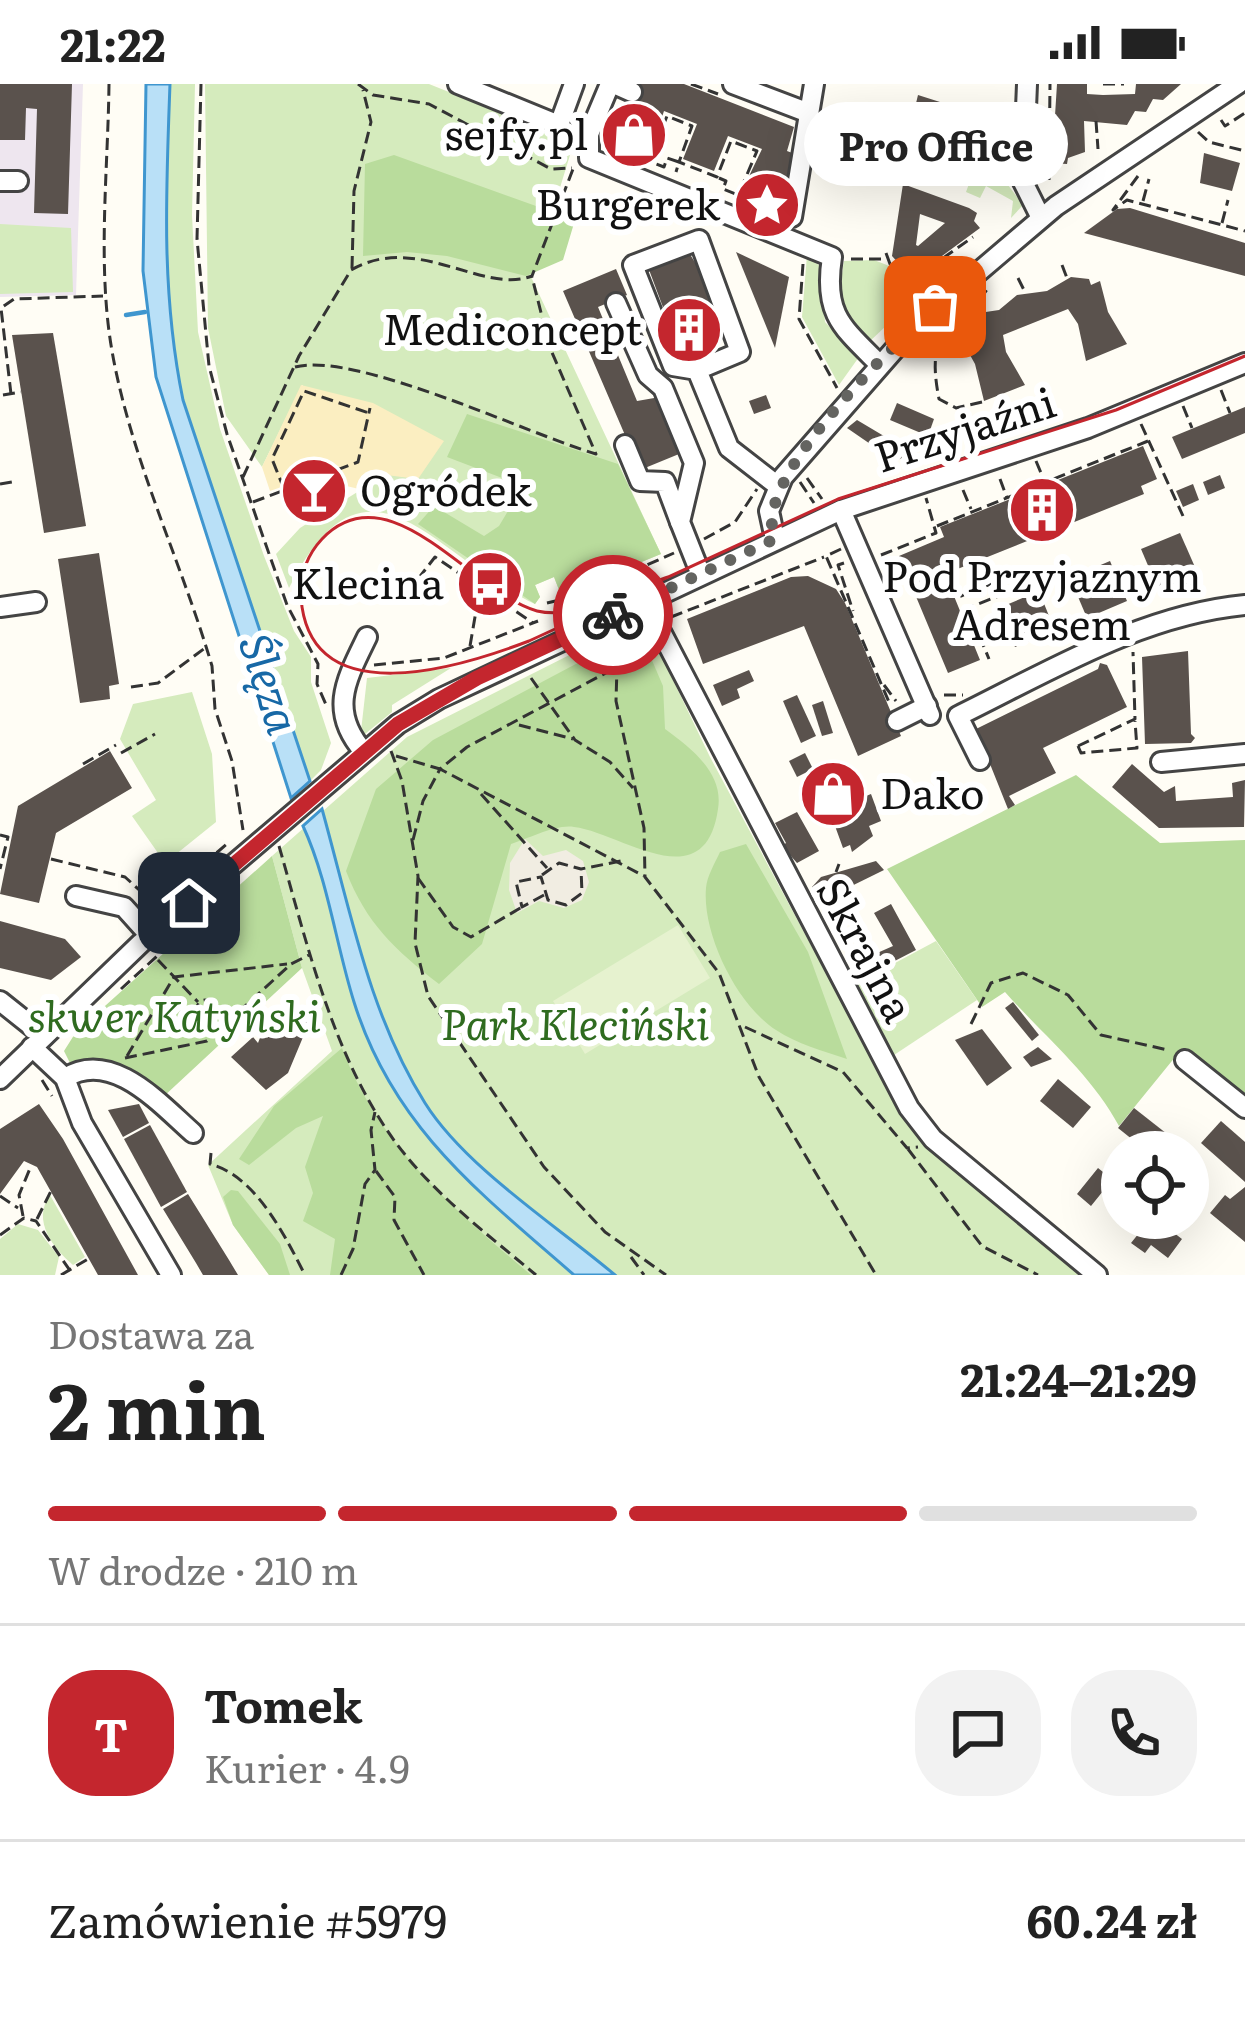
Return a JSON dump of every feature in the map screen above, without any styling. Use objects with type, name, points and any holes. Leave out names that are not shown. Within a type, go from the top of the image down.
[{"type":"street","points":[[458,84],[559,125],[574,84]]},
{"type":"street","points":[[733,84],[809,113]]},
{"type":"street","points":[[788,216],[814,84]]},
{"type":"street","points":[[1028,84],[1023,182],[1041,218]]},
{"type":"street","points":[[775,539],[769,511],[785,482],[879,364],[980,266],[1041,218],[1238,84]]},
{"type":"street","points":[[618,86],[589,134],[589,158],[832,257],[830,297],[836,320],[879,364]]},
{"type":"street","points":[[699,240],[740,352],[697,370],[673,366],[633,265],[699,240]]},
{"type":"street","points":[[616,303],[648,375],[663,388],[694,463],[680,522]]},
{"type":"street","name":"Przyjaźni","points":[[0,1079],[150,936],[364,752],[398,724],[468,683],[834,510],[1088,428],[1245,363]]},
{"type":"street","points":[[697,370],[729,448],[785,482]]},
{"type":"street","points":[[625,445],[640,481],[665,482],[701,575]]},
{"type":"street","points":[[834,510],[929,711],[896,712]]},
{"type":"street","name":"Skrajna","points":[[645,601],[909,1108],[933,1139],[1097,1275]]},
{"type":"street","points":[[0,607],[36,602]]},
{"type":"street","points":[[980,760],[958,716],[1123,634],[1212,608],[1245,605]]},
{"type":"street","points":[[364,752],[345,725],[354,697],[354,664],[367,637]]},
{"type":"street","points":[[1161,762],[1245,754]]},
{"type":"street","points":[[76,896],[124,908],[150,936]]},
{"type":"street","points":[[0,1001],[65,1078],[82,1123],[171,1275]]},
{"type":"street","points":[[1185,1060],[1245,1108]]},
{"type":"street","points":[[65,1078],[84,1071],[129,1078],[193,1133]]},
{"type":"path","points":[[51,859],[125,877],[156,905],[220,848],[244,835],[207,647],[121,397],[105,296],[109,84]]},
{"type":"path","points":[[201,84],[197,239],[202,331],[242,478],[287,605],[318,664],[320,693],[345,725]]},
{"type":"path","points":[[1049,180],[1050,84]]},
{"type":"path","points":[[1097,95],[1103,85],[1124,84]]},
{"type":"path","points":[[242,478],[293,368],[351,270],[356,251],[354,191],[370,130],[360,87],[429,104],[551,169],[573,167]]},
{"type":"path","points":[[1219,112],[1225,126],[1245,113]]},
{"type":"path","points":[[649,161],[667,116],[692,126],[673,180]]},
{"type":"path","points":[[1096,122],[1098,149]]},
{"type":"path","points":[[1193,129],[1209,142],[1245,151]]},
{"type":"path","points":[[717,177],[731,140],[757,151],[734,204]]},
{"type":"path","points":[[623,151],[664,167],[667,158],[679,162],[726,181],[723,189],[737,196],[788,216]]},
{"type":"path","points":[[293,368],[309,363],[361,372],[596,454],[550,348],[532,276],[576,159]]},
{"type":"path","points":[[1138,176],[1128,195],[1111,206],[1127,200],[1245,231]]},
{"type":"path","points":[[1142,204],[1149,179]]},
{"type":"path","points":[[1222,225],[1228,200]]},
{"type":"path","points":[[919,275],[972,236],[977,242]]},
{"type":"path","points":[[803,247],[798,314],[838,390]]},
{"type":"path","points":[[832,257],[886,256],[933,283]]},
{"type":"path","points":[[351,270],[411,257],[455,264],[511,282],[532,276]]},
{"type":"path","points":[[942,257],[948,265]]},
{"type":"path","points":[[1062,265],[1067,278]]},
{"type":"path","points":[[1018,278],[1025,292]]},
{"type":"path","points":[[982,402],[949,406],[939,399],[936,374],[942,334],[979,301],[992,281]]},
{"type":"path","points":[[11,394],[2,308],[14,299],[105,296]]},
{"type":"path","points":[[979,301],[986,311]]},
{"type":"path","points":[[251,502],[284,490],[358,462],[370,411],[304,391],[272,459],[284,490]]},
{"type":"path","points":[[3,395],[21,392]]},
{"type":"path","points":[[1223,395],[1230,413]]},
{"type":"path","points":[[1185,411],[1192,428]]},
{"type":"path","points":[[1138,417],[1183,516]]},
{"type":"path","points":[[871,559],[972,512],[1148,442]]},
{"type":"path","points":[[1033,454],[1045,483]]},
{"type":"path","points":[[995,466],[1007,498]]},
{"type":"path","points":[[800,473],[815,484],[834,510]]},
{"type":"path","points":[[958,478],[972,512]]},
{"type":"path","points":[[0,484],[17,481]]},
{"type":"path","points":[[785,482],[805,485],[817,509]]},
{"type":"path","points":[[922,488],[938,540]]},
{"type":"path","points":[[673,627],[669,616],[836,551]]},
{"type":"path","points":[[354,664],[408,664],[458,652],[536,622],[435,556],[418,579]]},
{"type":"path","points":[[826,556],[896,712]]},
{"type":"path","points":[[849,561],[838,566],[856,608],[852,612]]},
{"type":"path","points":[[951,571],[962,596],[996,582],[1001,595],[968,608],[988,659]]},
{"type":"path","points":[[469,660],[467,649],[485,590]]},
{"type":"path","points":[[476,611],[494,611],[506,604]]},
{"type":"path","points":[[630,621],[617,667],[616,701],[644,828],[645,877]]},
{"type":"path","points":[[1132,641],[1137,748],[1081,753],[1078,746],[1135,719]]},
{"type":"path","points":[[131,687],[158,683],[207,647]]},
{"type":"path","points":[[458,652],[460,662]]},
{"type":"path","points":[[412,847],[423,801],[440,769],[467,747],[519,724],[617,667]]},
{"type":"path","points":[[524,669],[574,740]]},
{"type":"path","points":[[883,684],[896,712]]},
{"type":"path","points":[[519,724],[574,740],[610,762],[634,789]]},
{"type":"path","points":[[121,753],[155,734]]},
{"type":"path","points":[[83,764],[116,746]]},
{"type":"path","points":[[388,748],[396,756],[440,769],[623,861],[645,877],[704,948],[743,1026],[760,1077],[876,1275]]},
{"type":"path","points":[[396,756],[418,876],[415,943],[428,996],[544,1167],[626,1250],[644,1275]]},
{"type":"path","points":[[480,791],[548,868]]},
{"type":"path","points":[[0,835],[8,837],[0,869]]},
{"type":"path","points":[[267,855],[279,844],[331,1018],[375,1112],[422,1172],[536,1275]]},
{"type":"path","points":[[521,908],[516,882],[541,877],[560,863],[581,869],[623,861]]},
{"type":"path","points":[[836,872],[839,864]]},
{"type":"path","points":[[541,877],[544,895],[559,904],[572,903],[584,885],[581,869]]},
{"type":"path","points":[[418,876],[453,927],[471,937],[544,895]]},
{"type":"path","points":[[117,992],[203,914]]},
{"type":"path","points":[[109,1073],[111,1065],[126,1058],[207,1041],[291,964],[310,954]]},
{"type":"path","points":[[155,958],[199,1002]]},
{"type":"path","points":[[174,977],[291,964]]},
{"type":"path","points":[[971,1024],[991,982],[1023,973],[1068,995],[1101,1035],[1168,1050],[1185,1060]]},
{"type":"path","points":[[126,1058],[174,977]]},
{"type":"path","points":[[743,1026],[843,1072],[982,1246],[1038,1275]]},
{"type":"path","points":[[375,1112],[370,1130],[375,1169],[395,1197],[394,1220],[424,1275]]},
{"type":"path","points":[[907,1148],[933,1139]]},
{"type":"path","points":[[211,1153],[210,1164],[225,1168],[269,1214],[305,1275]]},
{"type":"path","points":[[24,1218],[20,1209],[23,1176],[31,1166]]},
{"type":"path","points":[[341,1275],[353,1249],[365,1184],[375,1169]]},
{"type":"path","points":[[36,1220],[50,1191]]},
{"type":"path","points":[[0,1196],[20,1209]]},
{"type":"path","points":[[0,1235],[24,1218],[36,1220],[74,1275]]},
{"type":"path","points":[[626,1250],[666,1275]]},
{"type":"path","points":[[61,1275],[88,1259]]},
{"type":"shaded area","points":[[0,84],[83,84],[76,295],[0,297]]},
{"type":"shaded area","points":[[525,839],[543,856],[566,850],[583,861],[589,882],[582,900],[564,908],[539,901],[517,913],[509,890],[510,863]]},
{"type":"green space","points":[[170,84],[195,84],[192,215],[198,332],[220,429],[264,556],[294,631],[311,657],[311,682],[331,743],[321,770],[310,781],[183,400],[168,282]]},
{"type":"green space","points":[[205,84],[429,84],[574,142],[532,279],[661,554],[561,595],[554,577],[535,585],[540,597],[535,604],[404,520],[375,512],[347,518],[318,541],[289,588],[276,554],[300,528],[386,474],[418,479],[302,385],[262,467],[226,416],[208,328]]},
{"type":"green space","points":[[875,129],[887,139],[891,153],[889,139],[1008,185],[1023,205],[1011,218],[1013,201],[986,186],[980,198],[966,192],[970,181],[948,172],[943,183],[934,164],[907,152],[893,157],[890,175],[869,171],[862,160],[863,131]]},
{"type":"green space","points":[[394,155],[575,220],[563,260],[526,276],[447,256],[407,252],[363,256],[365,164]]},
{"type":"green space","points":[[0,224],[71,228],[73,292],[0,294]]},
{"type":"green space","points":[[807,255],[820,266],[825,322],[859,357],[839,385],[802,317]]},
{"type":"green space","points":[[874,260],[920,278],[923,291],[869,342],[844,305],[842,274],[844,261]]},
{"type":"green space","points":[[467,414],[618,464],[661,554],[561,595],[554,577],[535,585],[540,597],[535,604],[418,524],[434,506],[484,536],[499,526],[523,486],[447,457]]},
{"type":"green space","name":"Park Kleciński","points":[[623,628],[643,635],[649,630],[710,757],[900,1111],[962,1175],[1083,1275],[269,1275],[233,1225],[208,1165],[332,1051],[302,968],[272,856],[407,737]]},
{"type":"green space","points":[[604,649],[651,658],[663,686],[665,729],[695,753],[716,784],[718,809],[710,836],[696,851],[679,856],[636,848],[574,827],[511,844],[482,944],[439,984],[384,934],[346,871],[376,789],[433,740]]},
{"type":"green space","points":[[451,668],[392,705],[392,712],[365,734],[361,731],[367,678]]},
{"type":"green space","points":[[192,692],[212,754],[216,822],[165,863],[132,816],[156,800],[120,739],[133,704]]},
{"type":"green space","points":[[1076,775],[1160,843],[1245,840],[1245,1098],[1180,1051],[1119,1126],[1081,1072],[1005,992],[982,1007],[887,869]]},
{"type":"green space","points":[[746,844],[808,952],[847,1059],[776,1030],[748,1004],[725,967],[710,926],[707,883],[720,852]]},
{"type":"green space","name":"skwer Katyński","points":[[272,856],[302,968],[162,1098],[130,1071],[72,1067],[64,1051],[76,1032]]},
{"type":"green space","points":[[678,925],[710,978],[585,1054],[553,1001]]},
{"type":"green space","points":[[936,941],[977,1000],[894,1055],[856,984]]},
{"type":"green space","points":[[342,1048],[376,1116],[421,1174],[531,1275],[330,1275],[335,1239],[303,1221],[313,1193],[305,1167],[323,1116],[296,1128],[249,1165],[239,1159],[274,1106]]},
{"type":"green space","points":[[238,1191],[280,1244],[290,1275],[269,1275],[233,1225],[223,1197]]},
{"type":"green space","points":[[50,1195],[85,1257],[73,1265],[47,1234],[43,1215]]},
{"type":"green space","points":[[18,1224],[38,1230],[59,1257],[55,1275],[0,1275],[0,1239]]},
{"type":"sand","points":[[301,385],[373,403],[444,441],[418,479],[386,475],[363,490],[326,481],[321,473],[270,491],[262,467]]},
{"type":"water","name":"Ślęza","points":[[146,84],[170,84],[168,281],[183,400],[310,781],[291,798],[156,377],[143,271]]},
{"type":"water","points":[[322,809],[375,997],[425,1103],[487,1172],[615,1275],[574,1275],[473,1185],[391,1086],[354,1002],[319,868],[303,826]]},
{"type":"building","points":[[0,84],[72,84],[68,214],[34,213],[37,109],[26,108],[25,140],[0,140]]},
{"type":"building","points":[[635,84],[684,84],[794,127],[787,151],[795,154],[785,213],[740,195],[762,149],[728,136],[714,171],[683,159],[697,124],[664,111],[648,159],[611,145]]},
{"type":"building","points":[[1057,84],[1087,84],[1087,94],[1103,95],[1135,94],[1136,84],[1181,84],[1163,100],[1153,99],[1146,112],[1135,111],[1127,125],[1084,121],[1085,152],[1068,158],[1067,164],[1052,163]]},
{"type":"building","points":[[918,95],[962,109],[974,122],[976,116],[996,122],[1009,139],[1006,158],[999,166],[909,132]]},
{"type":"building","points":[[1204,153],[1240,163],[1232,191],[1200,183]]},
{"type":"building","points":[[903,184],[977,213],[974,221],[980,228],[923,270],[903,268],[892,256]],"holes":[[[920,214],[945,223],[918,246],[916,245]]]},
{"type":"building","points":[[1130,208],[1245,243],[1245,276],[1084,233],[1117,209]]},
{"type":"building","points":[[688,251],[713,292],[711,301],[699,306],[715,347],[683,361],[648,267]]},
{"type":"building","points":[[736,252],[789,277],[775,348]]},
{"type":"building","points":[[616,269],[627,295],[598,307],[637,401],[660,397],[679,454],[640,470],[563,291]]},
{"type":"building","points":[[1071,277],[1089,279],[1091,285],[1100,281],[1108,312],[1127,344],[1086,361],[1078,324],[1068,309],[1003,335],[1006,352],[1025,385],[984,401],[975,364],[960,337],[969,333],[967,327],[979,313],[999,310],[1017,295],[1047,291]]},
{"type":"building","points":[[53,333],[86,526],[44,533],[12,335]]},
{"type":"building","points":[[766,395],[771,408],[754,414],[749,401]]},
{"type":"building","points":[[897,403],[934,419],[928,436],[890,420]]},
{"type":"building","points":[[1245,407],[1245,433],[1182,459],[1172,437]]},
{"type":"building","points":[[857,420],[911,454],[895,461],[847,428]]},
{"type":"building","name":"Pod Przyjaznym Adresem","points":[[1143,446],[1157,479],[1141,486],[1144,494],[945,574],[980,660],[948,673],[899,556],[944,537],[940,527]]},
{"type":"building","points":[[1220,475],[1225,488],[1208,495],[1203,482]]},
{"type":"building","points":[[1193,484],[1199,500],[1183,507],[1176,491]]},
{"type":"building","points":[[1180,533],[1202,583],[1158,589],[1141,549]]},
{"type":"building","points":[[99,553],[119,684],[109,686],[110,699],[80,703],[58,559]]},
{"type":"building","points":[[1110,561],[1127,601],[1087,618],[1070,578]]},
{"type":"building","points":[[808,576],[836,589],[845,603],[901,736],[858,756],[804,626],[703,664],[687,619],[791,577]]},
{"type":"building","points":[[1039,591],[1055,631],[1015,647],[999,608]]},
{"type":"building","points":[[1188,651],[1191,734],[1195,738],[1191,743],[1145,744],[1142,657]]},
{"type":"building","points":[[1100,663],[1107,665],[1127,707],[1043,748],[1056,773],[1009,796],[1015,805],[1008,809],[976,729],[1098,669]]},
{"type":"building","points":[[749,670],[754,681],[737,689],[740,698],[722,706],[713,685]]},
{"type":"building","points":[[797,695],[816,736],[801,743],[783,701]]},
{"type":"building","points":[[823,701],[833,733],[822,736],[812,705]]},
{"type":"building","points":[[110,751],[132,788],[56,833],[39,903],[0,894],[18,806]]},
{"type":"building","points":[[805,753],[813,769],[797,777],[789,761]]},
{"type":"building","points":[[1132,764],[1164,792],[1175,786],[1176,801],[1233,797],[1232,783],[1245,780],[1244,827],[1159,828],[1112,787]]},
{"type":"building","points":[[840,787],[846,804],[871,794],[881,821],[869,826],[873,836],[852,852],[850,845],[843,848],[823,793]]},
{"type":"building","points":[[797,812],[819,851],[797,863],[782,846],[786,843],[775,823]]},
{"type":"building","points":[[876,861],[884,870],[819,902],[812,887],[821,877]]},
{"type":"building","points":[[891,904],[916,950],[885,966],[881,958],[865,971],[859,961],[893,946],[874,913]]},
{"type":"building","points":[[0,921],[65,939],[81,957],[51,980],[0,968]]},
{"type":"building","points":[[1013,1002],[1039,1035],[1032,1041],[1005,1008]]},
{"type":"building","points":[[274,1007],[311,1018],[288,1073],[266,1090],[231,1057],[253,1037],[258,1043],[268,1017],[283,1022],[271,1015]]},
{"type":"building","points":[[982,1029],[1012,1068],[987,1086],[955,1040]]},
{"type":"building","points":[[1038,1047],[1052,1059],[1031,1067],[1023,1057]]},
{"type":"building","points":[[1058,1079],[1091,1107],[1073,1128],[1040,1101]]},
{"type":"building","points":[[39,1104],[138,1275],[98,1275],[37,1167],[24,1161],[0,1194],[0,1129]]},
{"type":"building","points":[[139,1104],[149,1123],[123,1137],[108,1110]]},
{"type":"building","points":[[1134,1108],[1163,1131],[1122,1131],[1118,1128]]},
{"type":"building","points":[[1221,1121],[1245,1142],[1245,1182],[1209,1150],[1209,1134]]},
{"type":"building","points":[[150,1125],[187,1192],[161,1207],[124,1139]]},
{"type":"building","points":[[1098,1168],[1101,1194],[1091,1206],[1077,1194]]},
{"type":"building","points":[[1245,1187],[1245,1242],[1210,1213],[1225,1195],[1230,1199]]},
{"type":"building","points":[[188,1194],[238,1275],[203,1275],[163,1209]]},
{"type":"building","points":[[1134,1239],[1182,1239],[1168,1258],[1151,1245],[1145,1253],[1131,1243]]},
{"type":"waterway","points":[[126,315],[145,312]]},
{"type":"tram line","points":[[668,577],[586,608],[537,611],[512,600],[431,542],[403,526],[375,518],[348,521],[322,539],[306,566],[301,598],[311,635],[331,658],[359,670],[393,673],[466,662],[529,641],[838,499],[1116,410],[1245,356]]},
{"type":"way so far","points":[[613,615],[775,539],[768,525],[769,511],[781,480],[824,425],[935,307]]},
{"type":"place","name":"sejfy.pl","points":[[634,135]]},
{"type":"place","name":"Burgerek","points":[[767,205]]},
{"type":"place","name":"Pro Office","points":[[935,307]]},
{"type":"place","name":"Mediconcept","points":[[689,330]]},
{"type":"place","name":"Ogródek","points":[[314,491]]},
{"type":"place","name":"Pod Przyjaznym Adresem","points":[[1042,510]]},
{"type":"place","name":"Klecina","points":[[490,584]]},
{"type":"place","name":"Dako","points":[[833,794]]},
{"type":"route","points":[[189,903],[398,724],[477,678],[613,615]]}]
